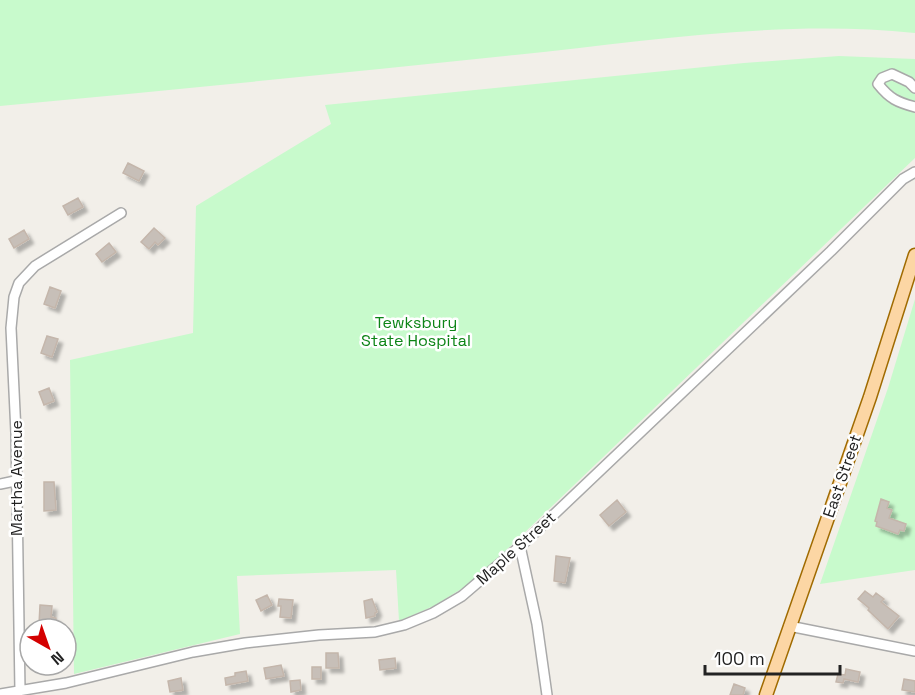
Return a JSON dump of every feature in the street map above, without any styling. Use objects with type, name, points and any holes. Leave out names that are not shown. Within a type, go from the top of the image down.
[{"type":"main road","name":"East Street","points":[[766,695],[870,397],[915,255]]},
{"type":"street","points":[[915,88],[909,82],[892,74],[882,78],[878,84],[888,96],[900,103],[915,107]]},
{"type":"street","name":"Maple Street","points":[[0,694],[66,683],[174,657],[236,645],[280,639],[375,632],[404,625],[433,613],[462,596],[520,546],[831,251],[903,179],[915,172]]},
{"type":"street","name":"Martha Avenue","points":[[20,691],[16,433],[11,328],[16,290],[24,277],[46,257],[120,213]]},
{"type":"street","points":[[0,484],[15,481]]},
{"type":"street","points":[[520,546],[537,624],[547,695]]},
{"type":"street","points":[[789,626],[915,651]]},
{"type":"green space","points":[[0,0],[915,0],[915,33],[865,29],[765,30],[665,38],[0,106]]},
{"type":"green space","name":"Tewksbury State Hospital","points":[[839,56],[915,59],[915,158],[474,581],[434,606],[399,621],[396,570],[237,576],[240,634],[78,673],[78,617],[73,617],[70,360],[193,333],[196,206],[331,124],[325,105],[744,63]]},
{"type":"green space","points":[[915,299],[915,570],[820,584],[888,388]]},
{"type":"building","points":[[128,163],[144,171],[139,181],[123,173]]},
{"type":"building","points":[[78,198],[83,207],[68,215],[63,206]]},
{"type":"building","points":[[154,228],[165,238],[158,245],[155,242],[149,249],[141,242]]},
{"type":"building","points":[[24,230],[29,239],[14,248],[9,239]]},
{"type":"building","points":[[109,243],[116,252],[102,262],[96,254]]},
{"type":"building","points":[[50,287],[61,291],[55,308],[44,304]]},
{"type":"building","points":[[47,336],[58,339],[52,357],[41,353]]},
{"type":"building","points":[[49,388],[54,401],[44,405],[39,392]]},
{"type":"building","points":[[44,482],[54,482],[56,510],[44,511]]},
{"type":"building","points":[[881,499],[889,502],[887,508],[892,510],[889,518],[906,524],[904,531],[900,530],[898,534],[876,526],[875,521]]},
{"type":"building","points":[[617,500],[626,512],[609,526],[600,515]]},
{"type":"building","points":[[556,556],[570,558],[565,583],[554,581]]},
{"type":"building","points":[[865,591],[873,597],[876,593],[884,599],[881,602],[899,616],[888,629],[858,599]]},
{"type":"building","points":[[267,595],[272,605],[261,611],[256,600]]},
{"type":"building","points":[[279,599],[293,600],[291,618],[280,617]]},
{"type":"building","points":[[372,599],[377,612],[375,616],[366,618],[364,601]]},
{"type":"building","points":[[40,605],[52,606],[51,617],[39,617]]},
{"type":"building","points":[[326,653],[338,653],[339,668],[326,668]]},
{"type":"building","points":[[395,658],[396,668],[380,670],[379,660]]},
{"type":"building","points":[[281,665],[284,676],[266,679],[264,668]]},
{"type":"building","points":[[312,667],[321,667],[321,679],[312,679]]},
{"type":"building","points":[[846,669],[860,672],[858,682],[844,679],[843,683],[836,682],[838,674],[845,675]]},
{"type":"building","points":[[246,671],[248,681],[226,685],[225,678]]},
{"type":"building","points":[[181,678],[183,690],[170,692],[168,681]]},
{"type":"building","points":[[904,679],[915,681],[915,692],[902,690]]},
{"type":"building","points":[[300,680],[301,690],[291,692],[290,681]]},
{"type":"building","points":[[734,684],[745,688],[743,695],[730,695]]}]
